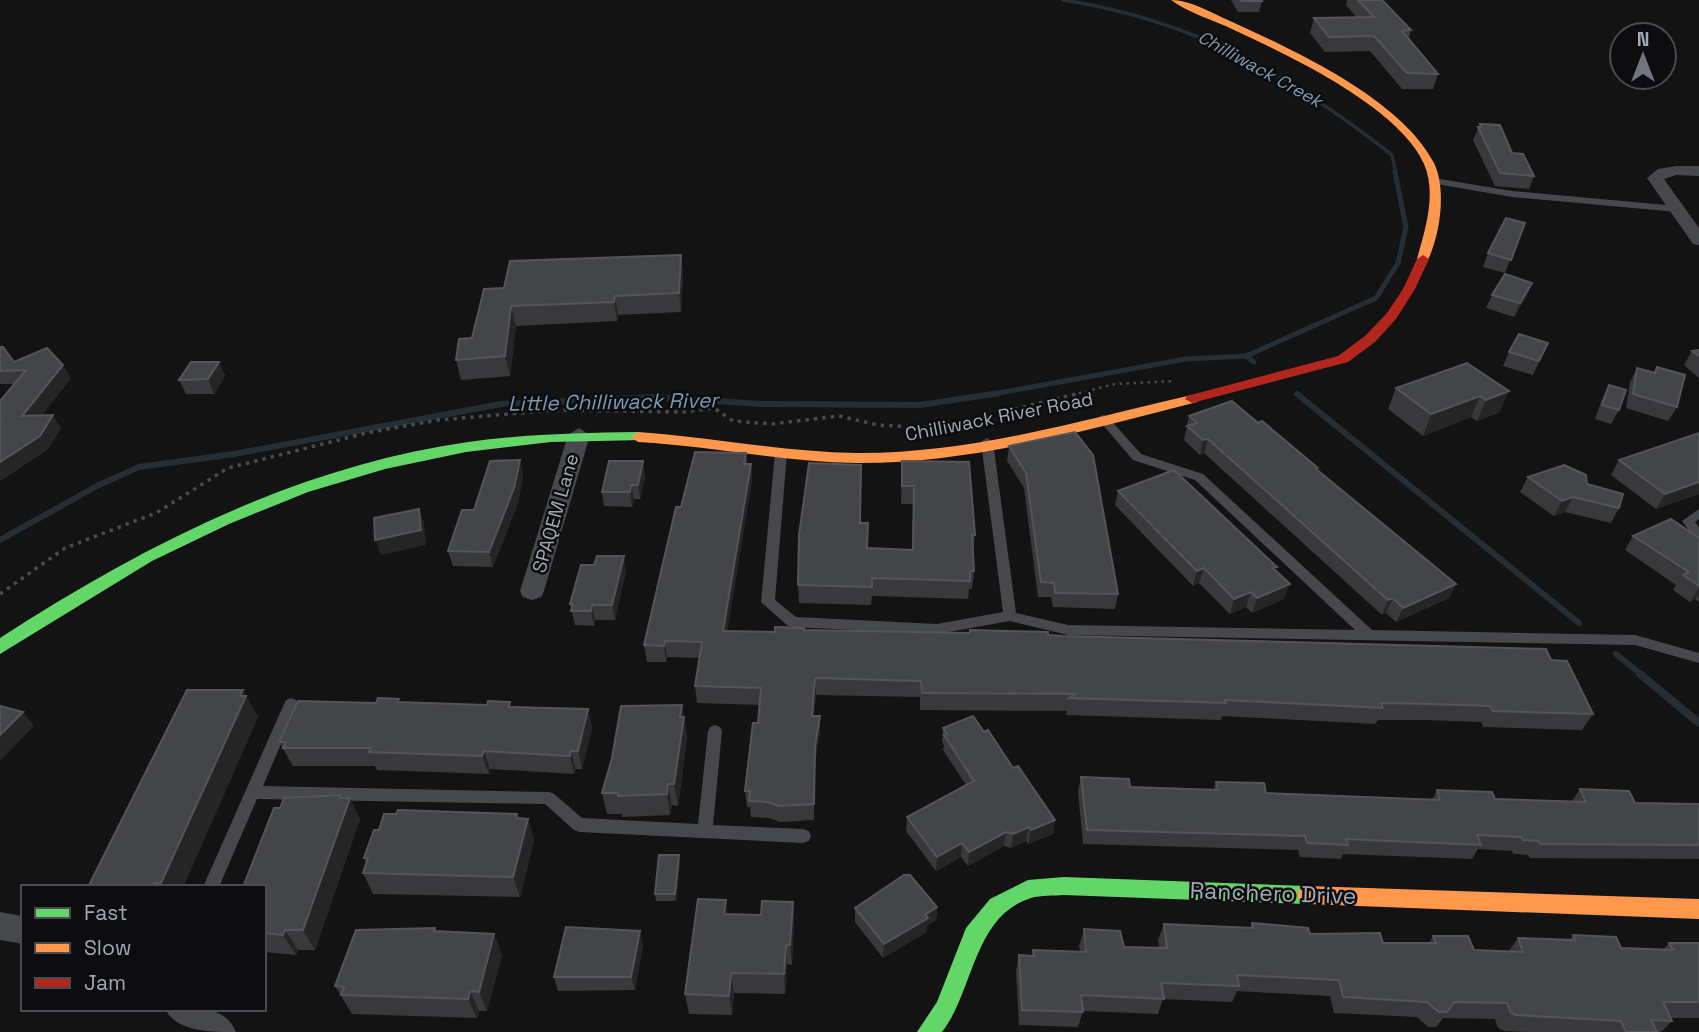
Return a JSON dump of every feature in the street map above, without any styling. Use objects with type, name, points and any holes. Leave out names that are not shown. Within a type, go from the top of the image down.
[{"type":"main road","name":"Chilliwack River Road","points":[[0,647],[44,615],[116,570],[166,545],[264,502],[355,471],[439,450],[513,439],[579,435],[676,439],[781,453],[885,458],[987,442],[1103,418],[1244,387],[1344,359],[1386,326],[1412,291],[1436,213],[1434,181],[1422,150],[1368,103],[1296,60],[1175,0]]},
{"type":"main road","name":"Ranchero Drive","points":[[928,1032],[946,1009],[974,935],[997,906],[1028,890],[1065,886],[1699,909]]},
{"type":"street","points":[[1699,171],[1670,171],[1660,173],[1655,178],[1699,240]]},
{"type":"street","name":"SPAQEM Lane","points":[[532,591],[579,435]]},
{"type":"street","points":[[0,926],[21,930]]},
{"type":"street","points":[[184,1011],[220,1032]]},
{"type":"lane","points":[[1434,181],[1512,194],[1677,209]]},
{"type":"lane","points":[[1103,418],[1137,457],[1199,477],[1367,634]]},
{"type":"lane","points":[[987,442],[1010,616]]},
{"type":"lane","points":[[781,453],[768,602],[793,622],[937,629],[1010,616],[1068,631],[1635,640],[1699,658]]},
{"type":"lane","points":[[1699,513],[1688,521],[1699,536]]},
{"type":"lane","points":[[212,885],[291,704]]},
{"type":"lane","points":[[705,831],[715,731]]},
{"type":"lane","points":[[253,792],[548,798],[579,825],[803,836]]},
{"type":"building","points":[[1358,0],[1382,0],[1411,30],[1402,31],[1438,74],[1407,73],[1374,36],[1329,37],[1314,18],[1374,17]]},
{"type":"building","points":[[1480,124],[1500,125],[1512,153],[1523,154],[1534,176],[1500,173],[1478,127],[1481,127]]},
{"type":"building","points":[[1506,218],[1525,223],[1511,260],[1488,253]]},
{"type":"building","points":[[681,255],[679,293],[615,296],[614,302],[511,306],[505,356],[456,360],[459,339],[472,338],[484,289],[504,288],[510,261]]},
{"type":"building","points":[[1505,274],[1532,283],[1520,303],[1492,295]]},
{"type":"building","points":[[1519,334],[1548,343],[1539,361],[1509,352]]},
{"type":"building","points":[[0,347],[3,347],[14,362],[47,348],[63,365],[22,416],[53,415],[40,436],[0,462],[0,401],[26,370],[0,371]]},
{"type":"building","points":[[191,362],[219,362],[208,379],[179,380]]},
{"type":"building","points":[[1467,363],[1509,391],[1486,400],[1480,396],[1431,414],[1396,388]]},
{"type":"building","points":[[1657,367],[1685,375],[1677,407],[1633,394],[1637,368],[1655,373]]},
{"type":"building","points":[[1609,385],[1626,390],[1619,410],[1602,405]]},
{"type":"building","points":[[1232,401],[1258,423],[1262,421],[1456,584],[1403,608],[1393,598],[1388,600],[1208,439],[1203,440],[1187,426],[1197,423],[1189,416]]},
{"type":"building","points":[[1075,432],[1093,455],[1118,594],[1055,593],[1054,583],[1041,582],[1026,473],[1009,446]]},
{"type":"building","points":[[1699,433],[1699,482],[1665,494],[1619,460]]},
{"type":"building","points":[[695,452],[746,453],[744,464],[751,464],[723,631],[775,632],[775,627],[804,630],[970,633],[970,630],[1048,632],[1048,635],[1063,636],[1546,649],[1551,660],[1567,661],[1593,714],[1493,711],[1490,706],[1433,704],[1381,703],[1383,708],[1225,700],[1226,703],[1069,698],[1075,694],[922,693],[921,681],[815,678],[812,716],[820,716],[815,747],[814,804],[779,806],[768,802],[749,801],[750,791],[745,791],[753,723],[758,723],[761,688],[695,686],[702,642],[665,641],[664,646],[644,645],[676,507],[681,507]]},
{"type":"building","points":[[520,460],[514,488],[489,552],[448,551],[462,510],[474,510],[490,461]]},
{"type":"building","points":[[609,461],[643,461],[638,485],[631,485],[630,492],[602,492]]},
{"type":"building","points":[[902,461],[969,462],[975,535],[972,535],[974,571],[970,571],[970,581],[872,578],[872,587],[798,585],[799,535],[809,463],[861,465],[860,523],[868,523],[867,548],[913,550],[914,486],[902,486]]},
{"type":"building","points":[[1564,465],[1586,475],[1587,484],[1623,494],[1619,508],[1573,497],[1562,501],[1528,477]]},
{"type":"building","points":[[1174,470],[1277,567],[1273,568],[1290,584],[1257,598],[1251,592],[1234,599],[1204,568],[1197,571],[1118,491]]},
{"type":"building","points":[[419,509],[421,530],[375,540],[374,518]]},
{"type":"building","points":[[1671,519],[1699,538],[1699,586],[1683,575],[1689,572],[1633,536]]},
{"type":"building","points":[[597,556],[624,556],[612,605],[592,605],[591,611],[571,611],[573,604],[570,604],[581,565],[594,565]]},
{"type":"building","points":[[187,690],[243,690],[240,696],[246,696],[161,883],[89,885]]},
{"type":"building","points":[[378,698],[399,699],[397,702],[487,705],[488,701],[510,702],[509,707],[588,709],[578,751],[571,751],[570,756],[484,751],[482,756],[369,752],[371,748],[283,748],[286,742],[279,742],[298,701],[376,703]]},
{"type":"building","points":[[682,705],[680,717],[684,717],[674,784],[668,784],[667,794],[618,796],[618,793],[602,793],[612,758],[621,706]]},
{"type":"building","points":[[0,706],[23,712],[0,735]]},
{"type":"building","points":[[973,716],[984,732],[988,730],[1013,768],[1018,766],[1055,820],[1031,830],[1029,827],[1013,834],[1006,832],[969,852],[962,843],[937,857],[907,817],[974,781],[944,735],[947,734],[943,728]]},
{"type":"building","points":[[1081,777],[1129,779],[1130,787],[1218,790],[1216,782],[1264,783],[1266,793],[1440,800],[1437,790],[1492,792],[1495,799],[1586,802],[1580,789],[1629,791],[1635,803],[1699,804],[1699,845],[1540,844],[1538,841],[1523,840],[1521,837],[1477,835],[1481,845],[1346,839],[1348,845],[1307,843],[1305,836],[1087,830]]},
{"type":"building","points":[[341,795],[339,798],[350,798],[303,930],[285,930],[283,935],[266,933],[266,885],[244,885],[274,808],[280,808],[284,798]]},
{"type":"building","points":[[398,810],[517,814],[516,818],[528,819],[513,877],[363,873],[368,858],[364,858],[374,830],[379,830],[384,814],[396,814]]},
{"type":"building","points":[[659,855],[679,855],[675,894],[655,894]]},
{"type":"building","points":[[904,875],[910,875],[937,907],[925,915],[928,918],[884,944],[855,908]]},
{"type":"building","points":[[698,899],[726,900],[724,914],[761,915],[762,901],[793,902],[790,945],[786,945],[784,974],[731,973],[729,996],[685,994]]},
{"type":"building","points":[[1252,923],[1308,928],[1310,934],[1380,933],[1383,943],[1436,943],[1433,936],[1468,936],[1474,950],[1523,952],[1518,938],[1575,940],[1573,935],[1616,937],[1621,948],[1673,950],[1669,943],[1699,943],[1699,1002],[1663,1002],[1672,1021],[1651,1020],[1657,1032],[1626,1032],[1621,1021],[1516,1015],[1511,1013],[1507,1003],[1454,1002],[1447,1012],[1439,1012],[1427,1002],[1343,997],[1339,980],[1237,975],[1239,986],[1161,983],[1164,999],[1081,995],[1083,1012],[1022,1010],[1019,955],[1034,956],[1033,950],[1086,952],[1084,929],[1120,931],[1124,947],[1167,948],[1164,924],[1253,928]]},
{"type":"building","points":[[566,927],[640,931],[631,977],[554,977]]},
{"type":"building","points":[[435,928],[434,931],[494,934],[479,992],[470,991],[468,999],[341,995],[344,987],[335,986],[356,930]]},
{"type":"waterway","name":"Chilliwack Creek","points":[[1063,0],[1155,21],[1238,55],[1315,99],[1354,126],[1392,155],[1396,174]]},
{"type":"waterway","name":"Chilliwack Creek","points":[[1246,356],[1376,298],[1398,263],[1406,227],[1395,172]]},
{"type":"waterway","name":"Little Chilliwack River","points":[[994,394],[1186,359],[1246,356]]},
{"type":"waterway","name":"Chilliwack Creek","points":[[1246,356],[1254,362]]},
{"type":"waterway","name":"Little Chilliwack River","points":[[994,394],[1000,393]]},
{"type":"waterway","name":"Little Chilliwack River","points":[[0,540],[97,486],[139,467],[234,454],[501,404],[655,397],[761,404],[920,405],[994,394]]},
{"type":"waterway","name":"Little Chilliwack River","points":[[988,395],[994,394]]},
{"type":"waterway","name":"Chilliwack Creek","points":[[1297,394],[1579,623]]},
{"type":"waterway","name":"Chilliwack Creek","points":[[1616,654],[1642,675]]},
{"type":"waterway","name":"Chilliwack Creek","points":[[1640,674],[1699,723]]},
{"type":"traffic: fast","points":[[0,647],[72,600],[147,557],[223,520],[302,489],[383,464],[466,447],[551,438],[638,437]]},
{"type":"traffic: fast","points":[[928,1032],[946,1009],[974,935],[997,906],[1028,889],[1064,886],[1307,895]]},
{"type":"traffic: slow","points":[[1175,0],[1238,28],[1316,68],[1387,115],[1413,139],[1429,164],[1433,176],[1435,200],[1423,259]]},
{"type":"traffic: slow","points":[[638,437],[794,454],[888,457],[1003,442],[1192,399]]},
{"type":"traffic: slow","points":[[1307,895],[1699,909]]},
{"type":"traffic: jam","points":[[1192,399],[1343,359],[1370,339],[1392,316],[1423,259]]}]
